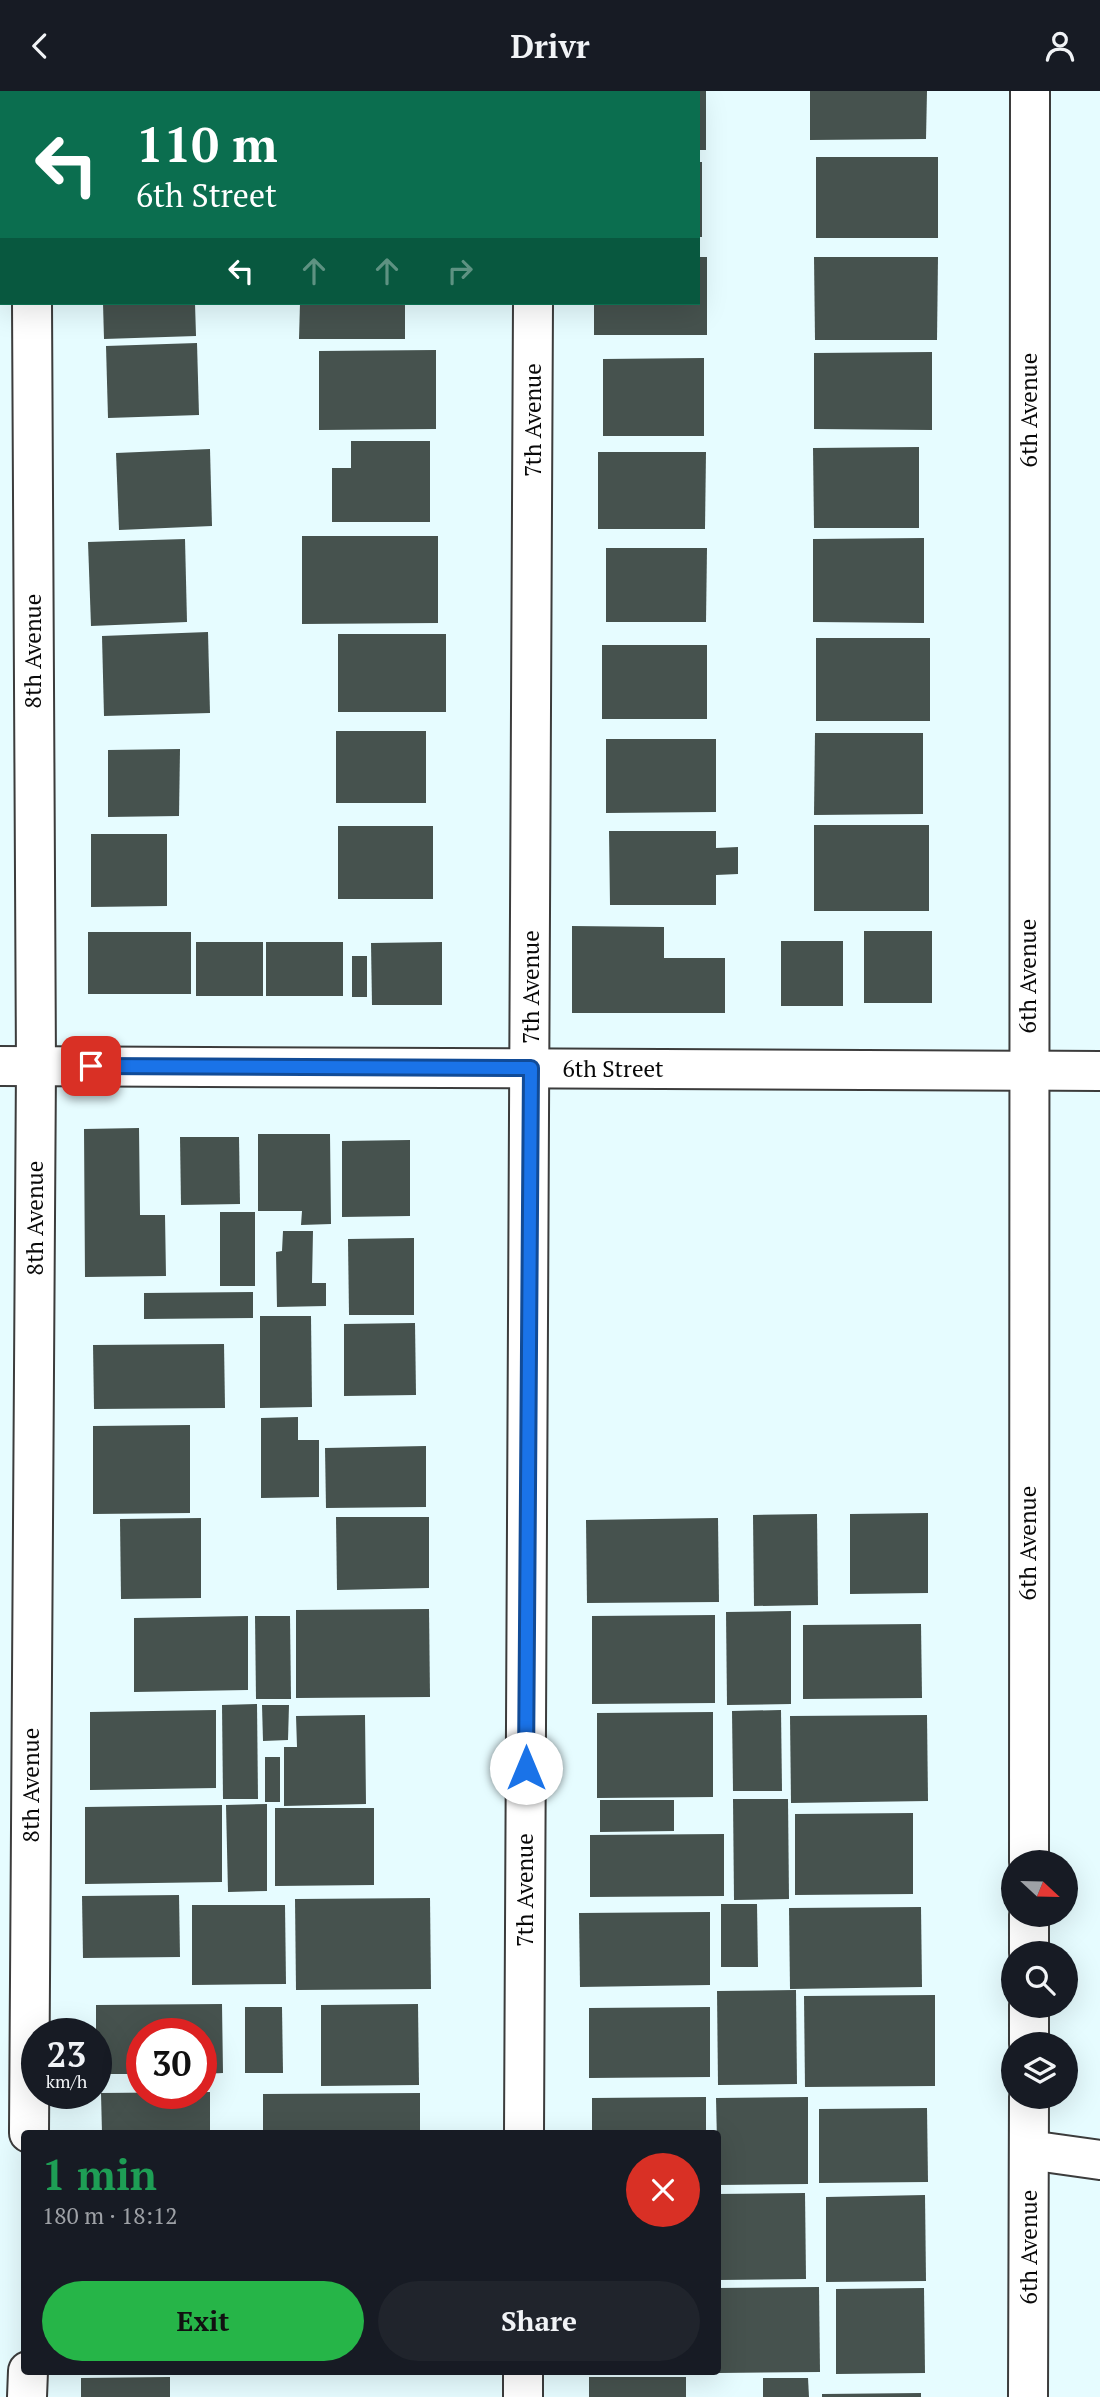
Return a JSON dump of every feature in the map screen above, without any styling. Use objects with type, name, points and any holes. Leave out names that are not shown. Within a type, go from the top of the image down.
[{"type":"street","name":"6th Avenue","points":[[1029,1850],[1030,91]]},
{"type":"street","name":"8th Avenue","points":[[29,2130],[18,1066],[32,305]]},
{"type":"street","name":"7th Avenue","points":[[524,2130],[533,305]]},
{"type":"street","name":"6th Street","points":[[18,1066],[1100,1071]]},
{"type":"street","name":"6th Avenue","points":[[1028,2397],[1029,2109]]},
{"type":"street","points":[[1029,2150],[1100,2160]]},
{"type":"street","points":[[27,2397],[28,2375]]},
{"type":"street","points":[[523,2375],[523,2397]]},
{"type":"building","points":[[700,91],[706,91],[706,150],[700,150]]},
{"type":"building","points":[[810,91],[927,91],[926,139],[810,140]]},
{"type":"building","points":[[816,157],[938,157],[938,238],[816,238]]},
{"type":"building","points":[[700,162],[702,162],[700,237]]},
{"type":"building","points":[[700,257],[707,257],[707,335],[594,335],[594,305],[700,305]]},
{"type":"building","points":[[814,257],[938,257],[937,340],[815,340]]},
{"type":"building","points":[[103,305],[195,305],[196,336],[104,339]]},
{"type":"building","points":[[300,305],[405,305],[405,339],[299,339]]},
{"type":"building","points":[[197,343],[199,415],[108,418],[106,346]]},
{"type":"building","points":[[436,350],[436,429],[319,430],[319,351]]},
{"type":"building","points":[[932,352],[932,430],[814,429],[814,353]]},
{"type":"building","points":[[704,358],[704,436],[603,436],[603,359]]},
{"type":"building","points":[[351,441],[430,441],[430,522],[332,522],[332,468],[351,468]]},
{"type":"building","points":[[919,447],[919,528],[814,528],[813,448]]},
{"type":"building","points":[[210,449],[212,526],[119,530],[116,453]]},
{"type":"building","points":[[598,452],[706,452],[705,529],[598,529]]},
{"type":"building","points":[[302,536],[438,536],[438,623],[302,624]]},
{"type":"building","points":[[924,538],[924,623],[813,622],[813,539]]},
{"type":"building","points":[[185,539],[187,622],[91,626],[88,542]]},
{"type":"building","points":[[606,548],[707,548],[706,622],[606,622]]},
{"type":"building","points":[[208,632],[210,713],[104,716],[102,636]]},
{"type":"building","points":[[338,634],[446,634],[446,712],[338,712]]},
{"type":"building","points":[[816,638],[930,638],[930,721],[816,721]]},
{"type":"building","points":[[602,645],[707,645],[707,719],[602,719]]},
{"type":"building","points":[[336,731],[426,731],[426,803],[336,803]]},
{"type":"building","points":[[815,733],[923,733],[923,814],[814,815]]},
{"type":"building","points":[[606,739],[716,739],[716,812],[606,813]]},
{"type":"building","points":[[180,749],[179,816],[108,817],[108,750]]},
{"type":"building","points":[[814,825],[929,825],[929,911],[814,911]]},
{"type":"building","points":[[338,826],[433,826],[433,899],[338,899]]},
{"type":"building","points":[[609,831],[716,831],[716,848],[738,847],[738,874],[716,875],[716,905],[610,905]]},
{"type":"building","points":[[91,834],[167,834],[167,906],[91,907]]},
{"type":"building","points":[[572,926],[664,927],[664,958],[725,958],[725,1013],[572,1013]]},
{"type":"building","points":[[864,931],[932,931],[932,1003],[864,1003]]},
{"type":"building","points":[[88,932],[191,932],[191,994],[88,994]]},
{"type":"building","points":[[781,941],[843,941],[843,1006],[781,1006]]},
{"type":"building","points":[[196,942],[263,942],[263,996],[196,996]]},
{"type":"building","points":[[266,942],[343,942],[343,996],[266,996]]},
{"type":"building","points":[[442,942],[442,1005],[372,1005],[371,943]]},
{"type":"building","points":[[352,956],[367,956],[367,997],[352,997]]},
{"type":"building","points":[[139,1128],[140,1215],[165,1215],[166,1276],[85,1277],[84,1129]]},
{"type":"building","points":[[258,1134],[330,1134],[331,1224],[301,1225],[302,1211],[258,1211]]},
{"type":"building","points":[[180,1137],[239,1137],[240,1204],[181,1205]]},
{"type":"building","points":[[410,1140],[410,1216],[342,1217],[342,1141]]},
{"type":"building","points":[[220,1212],[255,1212],[255,1286],[220,1286]]},
{"type":"building","points":[[283,1231],[313,1231],[312,1283],[326,1283],[326,1306],[277,1307],[276,1252],[282,1251]]},
{"type":"building","points":[[414,1238],[414,1315],[349,1315],[348,1239]]},
{"type":"building","points":[[253,1292],[253,1318],[144,1319],[144,1293]]},
{"type":"building","points":[[260,1316],[311,1316],[312,1407],[260,1408]]},
{"type":"building","points":[[415,1323],[416,1395],[344,1396],[344,1324]]},
{"type":"building","points":[[224,1344],[225,1408],[94,1409],[93,1345]]},
{"type":"building","points":[[298,1417],[298,1440],[319,1440],[319,1497],[261,1498],[261,1418]]},
{"type":"building","points":[[190,1425],[190,1513],[93,1514],[93,1426]]},
{"type":"building","points":[[426,1446],[426,1507],[326,1508],[325,1448]]},
{"type":"building","points":[[928,1513],[928,1593],[850,1594],[850,1514]]},
{"type":"building","points":[[817,1514],[818,1605],[754,1606],[753,1515]]},
{"type":"building","points":[[336,1517],[429,1517],[429,1588],[337,1590]]},
{"type":"building","points":[[201,1518],[201,1598],[121,1599],[120,1519]]},
{"type":"building","points":[[718,1518],[719,1602],[587,1603],[586,1520]]},
{"type":"building","points":[[429,1609],[430,1697],[296,1698],[296,1610]]},
{"type":"building","points":[[791,1611],[791,1704],[727,1705],[726,1612]]},
{"type":"building","points":[[715,1615],[715,1703],[592,1704],[592,1616]]},
{"type":"building","points":[[248,1616],[248,1690],[134,1692],[134,1618]]},
{"type":"building","points":[[255,1616],[290,1616],[291,1699],[256,1699]]},
{"type":"building","points":[[921,1624],[922,1698],[803,1699],[803,1625]]},
{"type":"building","points":[[257,1704],[258,1799],[223,1799],[222,1705]]},
{"type":"building","points":[[262,1705],[289,1705],[288,1740],[263,1741]]},
{"type":"building","points":[[216,1710],[216,1788],[90,1790],[90,1712]]},
{"type":"building","points":[[781,1710],[782,1791],[733,1791],[732,1711]]},
{"type":"building","points":[[713,1712],[713,1797],[597,1798],[597,1713]]},
{"type":"building","points":[[365,1715],[366,1804],[284,1806],[284,1747],[297,1747],[296,1716]]},
{"type":"building","points":[[927,1715],[928,1801],[791,1803],[790,1716]]},
{"type":"building","points":[[265,1757],[280,1757],[280,1802],[265,1802]]},
{"type":"building","points":[[733,1799],[788,1799],[789,1899],[734,1900]]},
{"type":"building","points":[[600,1800],[674,1800],[674,1831],[600,1832]]},
{"type":"building","points":[[267,1804],[267,1891],[228,1892],[226,1805]]},
{"type":"building","points":[[222,1805],[222,1882],[85,1884],[85,1807]]},
{"type":"building","points":[[275,1808],[374,1808],[374,1885],[275,1886]]},
{"type":"building","points":[[913,1813],[913,1894],[795,1895],[795,1814]]},
{"type":"building","points":[[724,1834],[724,1896],[590,1897],[590,1835]]},
{"type":"building","points":[[179,1895],[180,1957],[83,1958],[82,1896]]},
{"type":"building","points":[[430,1898],[431,1989],[296,1990],[295,1899]]},
{"type":"building","points":[[721,1904],[757,1904],[758,1967],[721,1967]]},
{"type":"building","points":[[192,1905],[285,1905],[286,1984],[192,1985]]},
{"type":"building","points":[[921,1907],[922,1987],[790,1989],[789,1908]]},
{"type":"building","points":[[710,1912],[710,1985],[580,1987],[579,1913]]},
{"type":"building","points":[[796,1990],[797,2084],[718,2085],[717,1991]]},
{"type":"building","points":[[935,1995],[935,2086],[805,2087],[804,1996]]},
{"type":"building","points":[[222,2004],[223,2073],[217,2073],[217,2018],[126,2018],[126,2074],[112,2074],[112,2018],[96,2018],[96,2005]]},
{"type":"building","points":[[418,2004],[419,2085],[321,2086],[321,2005]]},
{"type":"building","points":[[245,2007],[282,2007],[283,2073],[245,2073]]},
{"type":"building","points":[[710,2007],[710,2077],[589,2078],[589,2008]]},
{"type":"building","points":[[112,2093],[126,2093],[126,2109],[210,2109],[210,2130],[102,2130],[101,2109],[112,2109]]},
{"type":"building","points":[[420,2093],[420,2130],[263,2130],[263,2094]]},
{"type":"building","points":[[706,2097],[706,2130],[592,2130],[592,2098]]},
{"type":"building","points":[[808,2097],[808,2184],[721,2185],[721,2130],[717,2130],[716,2098]]},
{"type":"building","points":[[927,2108],[928,2182],[819,2183],[819,2109]]},
{"type":"building","points":[[805,2193],[806,2279],[721,2280],[721,2194]]},
{"type":"building","points":[[925,2195],[926,2281],[826,2282],[826,2197]]},
{"type":"building","points":[[819,2287],[820,2372],[721,2373],[721,2288]]},
{"type":"building","points":[[924,2288],[925,2373],[836,2374],[836,2289]]},
{"type":"building","points":[[170,2377],[170,2397],[81,2397],[81,2378]]},
{"type":"building","points":[[589,2377],[686,2377],[686,2397],[589,2397]]},
{"type":"building","points":[[763,2378],[808,2378],[809,2397],[763,2397]]},
{"type":"building","points":[[921,2393],[921,2397],[822,2397],[822,2394]]},
{"type":"route","points":[[91,1066],[531,1068],[526,1768]]}]
